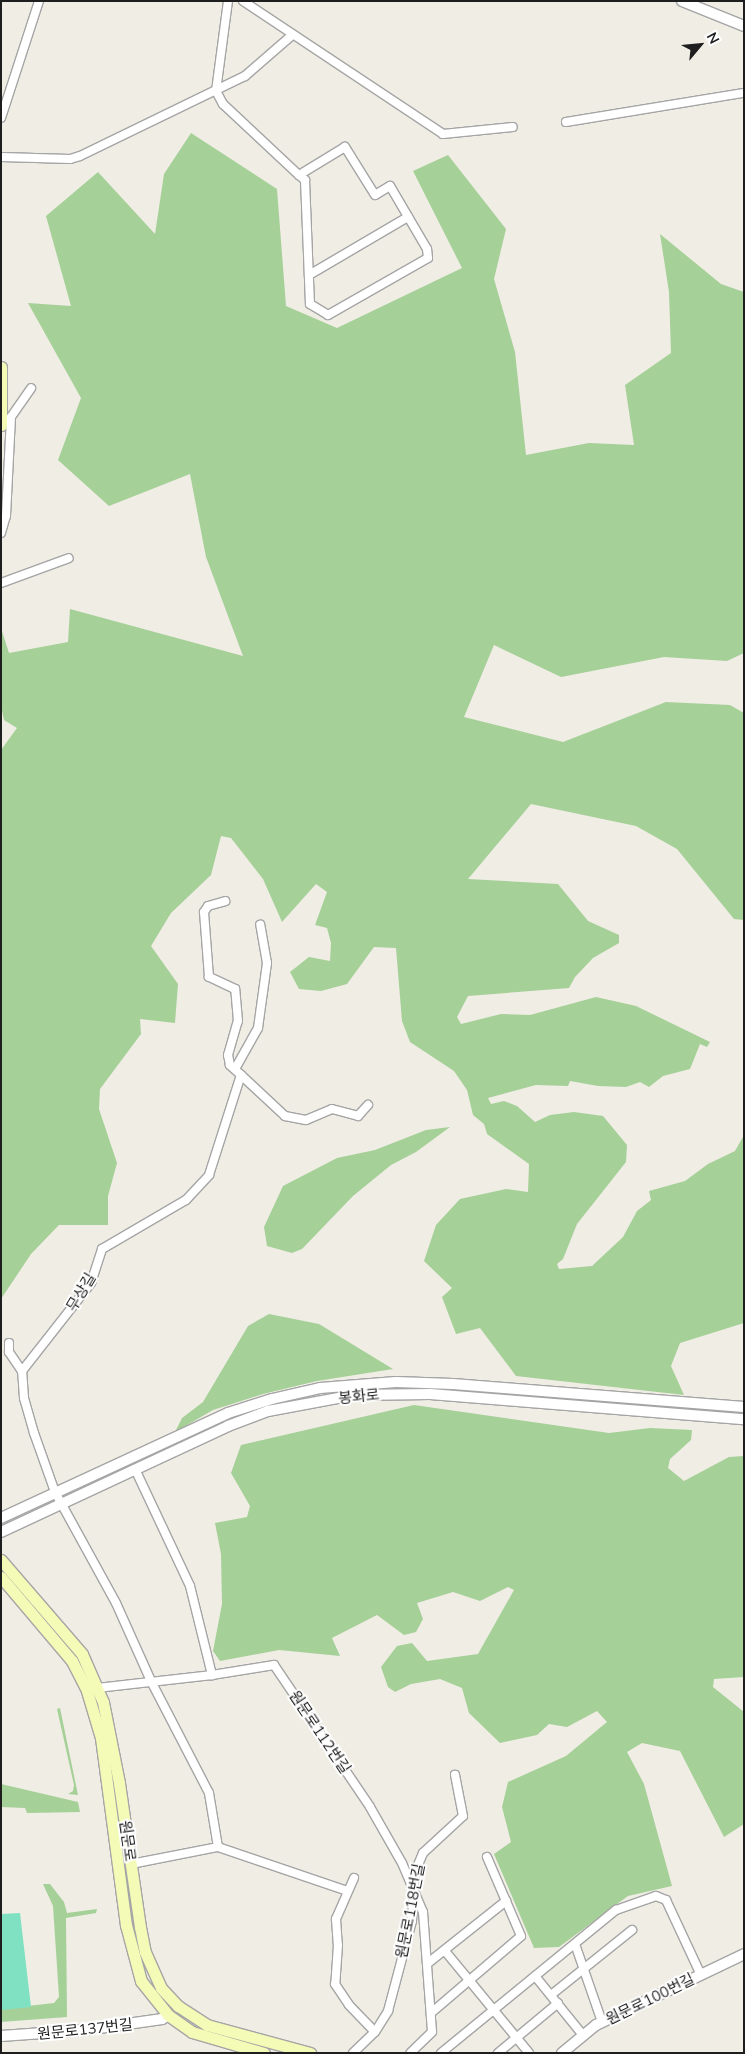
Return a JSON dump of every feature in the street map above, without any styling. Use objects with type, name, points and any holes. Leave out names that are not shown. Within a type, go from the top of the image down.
[{"type":"main road","points":[[1,367],[5,420]]},
{"type":"main road","name":"원문로","points":[[1,1560],[82,1654],[92,1689],[125,1865],[145,1952],[161,1988],[178,2006],[207,2025],[310,2053]]},
{"type":"main road","name":"원문로","points":[[1,1577],[72,1662],[92,1689]]},
{"type":"main road","name":"원문로","points":[[125,1865],[126,1924],[139,1973],[168,2015],[192,2032],[264,2053]]},
{"type":"main road","points":[[168,2015],[178,2006]]},
{"type":"street","points":[[1,118],[39,1]]},
{"type":"street","points":[[228,1],[216,91],[223,104],[304,180],[310,304],[328,315],[428,258],[427,249],[390,186],[376,195],[345,147],[299,175]]},
{"type":"street","points":[[243,1],[291,36],[392,97],[443,134],[513,127]]},
{"type":"street","points":[[682,1],[744,26]]},
{"type":"street","points":[[1,157],[70,159],[80,156],[245,76],[291,36]]},
{"type":"street","points":[[566,122],[744,92]]},
{"type":"street","points":[[309,275],[408,216]]},
{"type":"street","points":[[1,533],[6,516],[5,420],[31,388]]},
{"type":"street","points":[[1,583],[69,558]]},
{"type":"street","points":[[225,901],[208,906],[204,912],[209,976],[235,989],[238,1020],[228,1055],[234,1069],[285,1116],[306,1120],[332,1109],[358,1116],[368,1105]]},
{"type":"street","points":[[234,1069],[258,1028],[267,962],[260,925]]},
{"type":"street","name":"무상길","points":[[22,1371],[91,1283],[102,1249],[149,1224],[200,1188],[210,1175],[241,1076]]},
{"type":"street","points":[[9,1343],[9,1352],[22,1371],[24,1398],[55,1492],[116,1603],[151,1681],[209,1793],[218,1848]]},
{"type":"street","name":"봉화로","points":[[1,1518],[228,1413],[272,1399],[345,1385],[396,1382],[453,1384],[744,1407]]},
{"type":"street","name":"봉화로","points":[[1,1532],[61,1505],[193,1440],[268,1411],[354,1395],[430,1394],[744,1419]]},
{"type":"street","points":[[135,1469],[190,1586],[212,1675]]},
{"type":"street","name":"원문로112번길","points":[[92,1689],[212,1675],[274,1665],[370,1807],[414,1888],[422,1912],[428,1963],[432,2032],[410,2053]]},
{"type":"street","name":"원문로118번길","points":[[353,2053],[375,2032],[388,2011],[412,1921],[414,1888],[422,1853],[463,1816],[455,1774]]},
{"type":"street","points":[[125,1865],[218,1848],[347,1891]]},
{"type":"street","points":[[432,2013],[521,1936],[487,1857]]},
{"type":"street","points":[[354,1878],[336,1919],[338,1945],[335,1984],[349,2005],[375,2032]]},
{"type":"street","points":[[441,2053],[616,1910],[656,1896],[666,1900],[701,1975]]},
{"type":"street","points":[[428,1963],[506,1902]]},
{"type":"street","points":[[551,1995],[632,1930]]},
{"type":"street","points":[[575,1944],[602,2022]]},
{"type":"street","points":[[445,1951],[529,2053]]},
{"type":"street","name":"원문로100번길","points":[[562,2053],[582,2034],[602,2022],[744,1954]]},
{"type":"street","points":[[534,1976],[582,2034]]},
{"type":"street","points":[[498,2053],[558,2004]]},
{"type":"street","name":"원문로137번길","points":[[1,2036],[85,2030],[162,2019],[168,2015]]},
{"type":"green space","points":[[191,133],[277,189],[286,306],[337,328],[462,268],[413,171],[448,155],[506,229],[494,279],[515,352],[526,455],[589,443],[634,445],[625,385],[671,353],[669,292],[660,234],[721,284],[744,292],[744,653],[727,661],[664,657],[561,677],[494,645],[464,717],[563,742],[666,702],[730,705],[744,713],[744,920],[734,919],[677,849],[636,826],[531,804],[468,879],[558,884],[588,921],[619,935],[619,943],[593,958],[575,977],[569,988],[468,996],[457,1017],[461,1024],[501,1014],[530,1015],[596,997],[636,1006],[710,1042],[707,1047],[700,1044],[690,1069],[663,1076],[649,1087],[640,1082],[626,1087],[598,1086],[570,1081],[568,1086],[536,1085],[488,1098],[491,1104],[504,1101],[517,1106],[535,1122],[550,1115],[574,1112],[603,1116],[627,1145],[626,1162],[577,1224],[563,1259],[557,1264],[559,1269],[592,1266],[623,1237],[637,1211],[651,1200],[649,1191],[685,1181],[708,1164],[735,1151],[744,1135],[744,1323],[680,1343],[671,1366],[684,1395],[516,1376],[480,1328],[456,1334],[442,1297],[452,1288],[424,1261],[436,1225],[460,1199],[506,1189],[528,1192],[529,1164],[487,1134],[484,1124],[473,1115],[467,1090],[454,1071],[410,1042],[402,1021],[396,948],[374,947],[347,984],[321,991],[299,989],[290,972],[309,957],[330,961],[331,943],[327,928],[315,925],[327,892],[316,884],[282,922],[263,879],[231,838],[221,836],[211,875],[171,913],[151,946],[178,984],[175,1023],[140,1019],[141,1034],[100,1089],[99,1109],[117,1163],[108,1196],[108,1225],[59,1225],[31,1254],[1,1299],[1,750],[17,728],[4,720],[1,706],[1,628],[9,653],[68,642],[70,609],[243,656],[206,557],[190,474],[109,506],[58,460],[81,398],[28,303],[71,306],[46,216],[98,172],[155,234],[164,174]]},
{"type":"green space","points":[[450,1127],[416,1152],[391,1165],[353,1196],[302,1249],[292,1253],[267,1246],[264,1227],[283,1186],[337,1158],[375,1150],[426,1130]]},
{"type":"green space","points":[[269,1314],[319,1324],[393,1369],[317,1381],[263,1394],[213,1410],[175,1432],[182,1418],[203,1402],[248,1326]]},
{"type":"green space","points":[[414,1405],[609,1433],[650,1428],[692,1430],[691,1440],[670,1459],[668,1468],[684,1481],[729,1457],[744,1456],[744,1677],[714,1679],[713,1687],[744,1712],[744,1824],[724,1837],[680,1751],[642,1743],[627,1752],[644,1784],[672,1886],[628,1896],[559,1947],[534,1948],[494,1854],[511,1842],[502,1807],[508,1782],[566,1756],[607,1722],[597,1711],[567,1727],[549,1724],[537,1735],[500,1743],[469,1713],[462,1688],[440,1679],[411,1684],[395,1692],[388,1687],[381,1667],[397,1646],[412,1643],[427,1661],[478,1654],[514,1590],[508,1587],[480,1601],[453,1592],[417,1603],[423,1619],[416,1632],[404,1635],[377,1615],[332,1638],[340,1656],[279,1650],[220,1661],[213,1651],[222,1604],[221,1554],[215,1523],[247,1517],[250,1506],[231,1473],[241,1445]]},
{"type":"green space","points":[[60,1708],[78,1795],[68,1794],[73,1791],[74,1785],[57,1709]]},
{"type":"green space","points":[[1,1784],[78,1802],[80,1812],[27,1813],[25,1808],[1,1807]]},
{"type":"green space","points":[[43,1884],[50,1884],[64,1902],[67,1913],[97,1909],[96,1913],[66,1918],[67,2017],[1,2022],[1,2009],[54,2003],[59,1997],[53,1906]]},
{"type":"green space","points":[[20,1913],[31,2007],[1,2010],[1,1914]]}]
